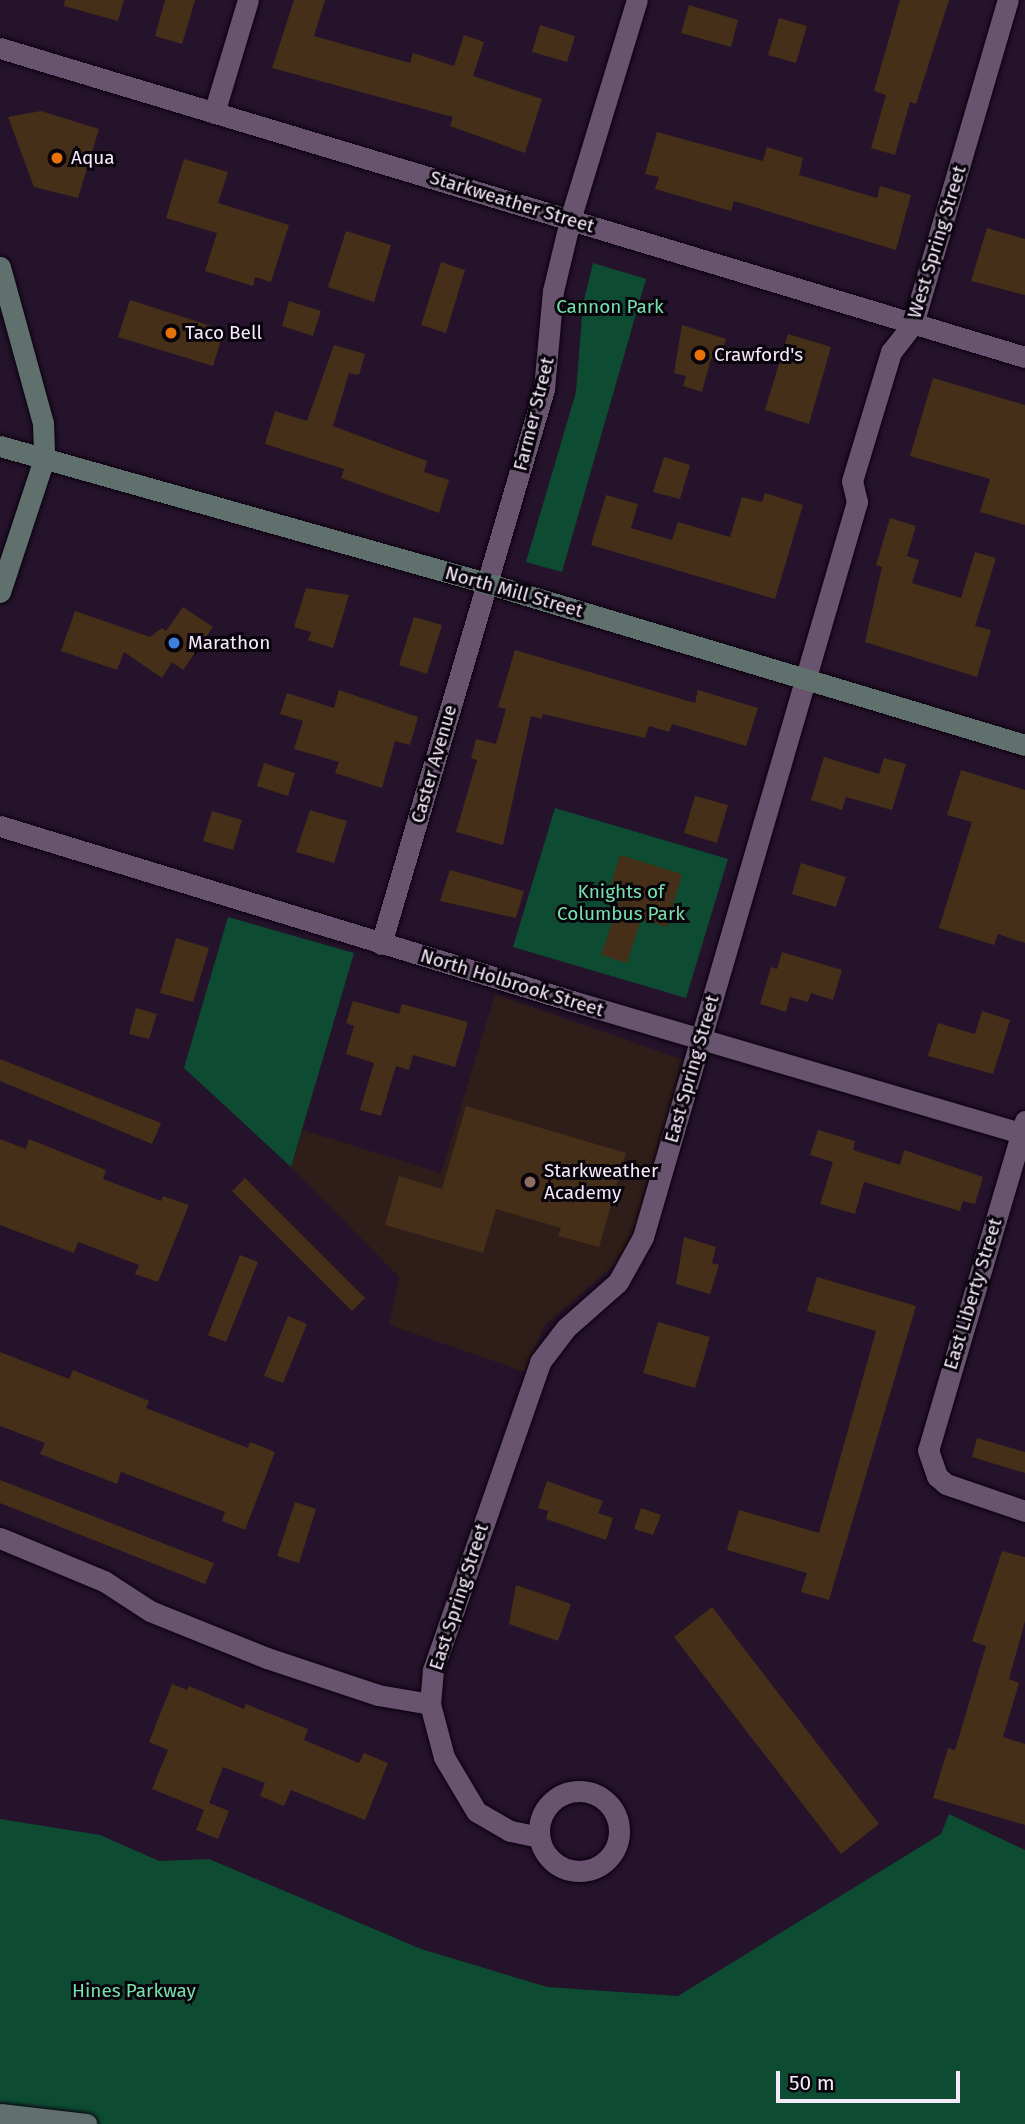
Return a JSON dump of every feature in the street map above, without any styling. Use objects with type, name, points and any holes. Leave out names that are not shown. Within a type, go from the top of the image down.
[{"type":"street","points":[[214,113],[248,0]]},
{"type":"street","name":"Farmer Street","points":[[486,583],[544,389],[553,290],[570,220],[637,0]]},
{"type":"street","name":"West Spring Street","points":[[804,679],[857,502],[852,481],[891,352],[913,324],[1009,0]]},
{"type":"street","name":"Starkweather Street","points":[[0,48],[1025,357]]},
{"type":"street","points":[[0,267],[43,423],[44,459],[0,592]]},
{"type":"street","name":"North Mill Street","points":[[0,446],[486,583],[1025,745]]},
{"type":"street","name":"Caster Avenue","points":[[381,944],[486,583]]},
{"type":"street","name":"East Spring Street","points":[[540,1838],[510,1831],[476,1811],[444,1757],[430,1704],[433,1670],[540,1362],[566,1328],[618,1282],[643,1237],[804,679]]},
{"type":"street","name":"North Holbrook Street","points":[[0,826],[381,944],[1024,1129]]},
{"type":"street","name":"East Liberty Street","points":[[1024,1129],[929,1440],[933,1466],[946,1484],[1025,1511]]},
{"type":"street","points":[[0,1538],[104,1581],[150,1611],[267,1658],[378,1695],[430,1704]]},
{"type":"street","points":[[0,2114],[86,2124]]},
{"type":"shaded area","points":[[495,994],[684,1060],[643,1207],[621,1259],[544,1326],[525,1372],[389,1325],[399,1277],[291,1167],[303,1130],[441,1173]]},
{"type":"green space","name":"Cannon Park","points":[[593,263],[646,279],[562,572],[526,562],[576,392],[583,304]]},
{"type":"green space","name":"Knights of Columbus Park","points":[[555,808],[728,859],[686,998],[513,947]]},
{"type":"green space","points":[[228,917],[354,953],[291,1167],[184,1068]]},
{"type":"green space","name":"Hines Parkway","points":[[949,1814],[1025,1850],[1025,2124],[0,2124],[0,1819],[100,1835],[159,1861],[209,1859],[421,1949],[547,1987],[678,1996],[941,1834]]},
{"type":"building","points":[[65,0],[124,0],[118,21],[64,6]]},
{"type":"building","points":[[165,0],[195,0],[182,44],[155,36]]},
{"type":"building","points":[[294,0],[325,0],[314,36],[410,63],[413,53],[454,66],[464,35],[484,42],[473,76],[542,99],[525,153],[450,126],[453,117],[272,68]]},
{"type":"building","points":[[900,0],[949,0],[916,104],[910,102],[895,155],[871,148],[886,95],[874,91]]},
{"type":"building","points":[[689,5],[738,20],[731,47],[681,33]]},
{"type":"building","points":[[779,18],[807,26],[796,63],[768,55]]},
{"type":"building","points":[[540,25],[575,36],[567,62],[532,52]]},
{"type":"building","name":"Aqua","points":[[41,111],[99,129],[78,198],[34,187],[8,117]]},
{"type":"building","points":[[657,132],[763,161],[767,147],[803,158],[799,175],[877,198],[880,186],[911,195],[896,250],[734,201],[731,211],[655,189],[659,177],[645,174]]},
{"type":"building","points":[[184,159],[228,172],[218,203],[289,225],[271,282],[255,277],[253,286],[205,271],[217,233],[166,218]]},
{"type":"building","points":[[987,228],[1025,239],[1025,295],[971,281]]},
{"type":"building","points":[[346,231],[391,245],[374,302],[328,287]]},
{"type":"building","points":[[441,262],[465,270],[446,333],[421,325]]},
{"type":"building","name":"Taco Bell","points":[[130,300],[224,330],[213,366],[118,337]]},
{"type":"building","points":[[289,301],[321,311],[313,336],[282,326]]},
{"type":"building","name":"Crawford's","points":[[682,325],[726,339],[719,362],[711,359],[702,392],[683,386],[686,376],[674,373]]},
{"type":"building","points":[[788,334],[831,347],[809,424],[765,410]]},
{"type":"building","points":[[334,345],[365,354],[359,375],[349,373],[333,426],[427,461],[424,472],[449,480],[439,513],[341,478],[344,469],[265,444],[275,411],[307,421]]},
{"type":"building","points":[[933,378],[1025,405],[1025,525],[980,512],[990,479],[910,456]]},
{"type":"building","points":[[664,457],[690,465],[680,499],[653,492]]},
{"type":"building","points":[[765,493],[803,505],[775,599],[591,545],[606,495],[638,504],[631,528],[672,540],[678,522],[730,537],[742,497],[762,502]]},
{"type":"building","points":[[890,518],[916,526],[907,556],[919,560],[912,583],[961,598],[975,552],[996,558],[975,626],[991,630],[977,677],[865,642],[882,567],[876,565]]},
{"type":"building","points":[[306,588],[349,595],[333,648],[308,640],[311,632],[294,627]]},
{"type":"building","points":[[183,607],[213,627],[183,670],[172,662],[162,678],[124,652],[117,670],[61,651],[75,611],[150,637],[162,628],[166,631]]},
{"type":"building","points":[[414,617],[442,625],[427,674],[399,665]]},
{"type":"building","points":[[515,650],[695,703],[698,690],[758,708],[746,746],[672,724],[669,732],[649,726],[645,738],[543,714],[542,719],[531,716],[503,845],[456,832],[477,760],[471,758],[476,739],[496,744],[506,709],[498,707]]},
{"type":"building","points":[[339,690],[418,717],[410,745],[395,741],[382,788],[335,773],[339,762],[294,749],[303,721],[280,714],[287,693],[334,708]]},
{"type":"building","points":[[824,757],[879,774],[884,758],[906,764],[892,810],[846,797],[842,810],[811,800]]},
{"type":"building","points":[[264,763],[295,773],[288,796],[257,786]]},
{"type":"building","points":[[961,770],[1025,790],[1025,943],[998,934],[994,945],[939,928],[972,822],[947,815]]},
{"type":"building","points":[[695,796],[728,805],[717,843],[684,833]]},
{"type":"building","points":[[310,810],[347,821],[334,863],[296,852]]},
{"type":"building","points":[[212,811],[242,820],[233,850],[203,841]]},
{"type":"building","points":[[620,855],[682,874],[667,927],[641,919],[627,963],[601,955],[621,897],[608,894]]},
{"type":"building","points":[[801,863],[846,877],[836,907],[792,894]]},
{"type":"building","points":[[450,870],[524,891],[516,918],[440,901]]},
{"type":"building","points":[[176,938],[209,948],[193,1002],[160,993]]},
{"type":"building","points":[[782,952],[842,970],[833,1000],[811,993],[808,1002],[790,997],[786,1012],[760,1004],[771,967],[777,969]]},
{"type":"building","points":[[353,1001],[399,1014],[402,1004],[468,1022],[455,1067],[413,1055],[409,1070],[396,1066],[381,1116],[360,1110],[374,1063],[346,1054],[354,1026],[346,1023]]},
{"type":"building","points":[[136,1008],[157,1014],[149,1039],[129,1034]]},
{"type":"building","points":[[982,1011],[1010,1020],[993,1074],[928,1056],[938,1023],[975,1034]]},
{"type":"building","points":[[0,1059],[161,1123],[152,1144],[0,1081]]},
{"type":"building","name":"Starkweather Academy","points":[[466,1106],[626,1153],[599,1247],[558,1236],[561,1228],[496,1209],[483,1253],[385,1225],[399,1176],[442,1189]]},
{"type":"building","points":[[818,1130],[855,1141],[853,1150],[900,1165],[904,1150],[983,1177],[975,1204],[963,1201],[960,1211],[864,1182],[855,1214],[820,1204],[833,1162],[810,1155]]},
{"type":"building","points":[[0,1139],[26,1149],[29,1139],[106,1170],[103,1179],[161,1201],[163,1196],[189,1205],[158,1282],[135,1274],[139,1265],[78,1242],[74,1253],[0,1225]]},
{"type":"building","points":[[245,1178],[365,1298],[352,1311],[232,1191]]},
{"type":"building","points":[[684,1237],[716,1247],[712,1263],[719,1265],[710,1294],[676,1284]]},
{"type":"building","points":[[240,1255],[258,1262],[226,1342],[208,1335]]},
{"type":"building","points":[[817,1277],[916,1306],[829,1600],[801,1592],[807,1573],[727,1550],[739,1510],[819,1533],[876,1331],[807,1311]]},
{"type":"building","points":[[288,1316],[307,1324],[283,1383],[264,1376]]},
{"type":"building","points":[[658,1322],[710,1337],[695,1388],[643,1373]]},
{"type":"building","points":[[0,1352],[69,1379],[73,1370],[149,1401],[146,1408],[248,1448],[250,1442],[275,1452],[245,1530],[222,1521],[225,1512],[121,1472],[117,1484],[40,1454],[45,1443],[0,1426]]},
{"type":"building","points":[[977,1438],[1025,1452],[1025,1473],[972,1457]]},
{"type":"building","points":[[0,1480],[214,1563],[205,1584],[0,1503]]},
{"type":"building","points":[[547,1481],[603,1501],[598,1513],[613,1518],[606,1540],[546,1519],[548,1511],[538,1508]]},
{"type":"building","points":[[295,1502],[316,1509],[299,1563],[277,1556]]},
{"type":"building","points":[[641,1508],[661,1515],[653,1535],[634,1529]]},
{"type":"building","points":[[1002,1551],[1025,1557],[1025,1621],[1009,1679],[1019,1683],[1003,1737],[1025,1744],[1025,1825],[933,1798],[948,1748],[955,1750],[986,1646],[972,1641]]},
{"type":"building","points":[[516,1585],[571,1604],[558,1641],[509,1624]]},
{"type":"building","points":[[712,1607],[879,1824],[841,1854],[674,1637]]},
{"type":"building","points":[[172,1684],[187,1690],[189,1686],[244,1709],[246,1704],[308,1729],[304,1740],[359,1763],[364,1753],[388,1763],[365,1820],[291,1790],[284,1806],[260,1796],[265,1783],[223,1767],[209,1803],[229,1811],[218,1839],[196,1830],[204,1810],[152,1789],[168,1750],[149,1742]]},
{"type":"place","name":"Aqua","points":[[57,158]]},
{"type":"place","name":"Taco Bell","points":[[171,333]]},
{"type":"place","name":"Crawford's","points":[[700,355]]},
{"type":"place","name":"Marathon","points":[[174,643]]},
{"type":"place","name":"Starkweather Academy","points":[[530,1182]]}]
